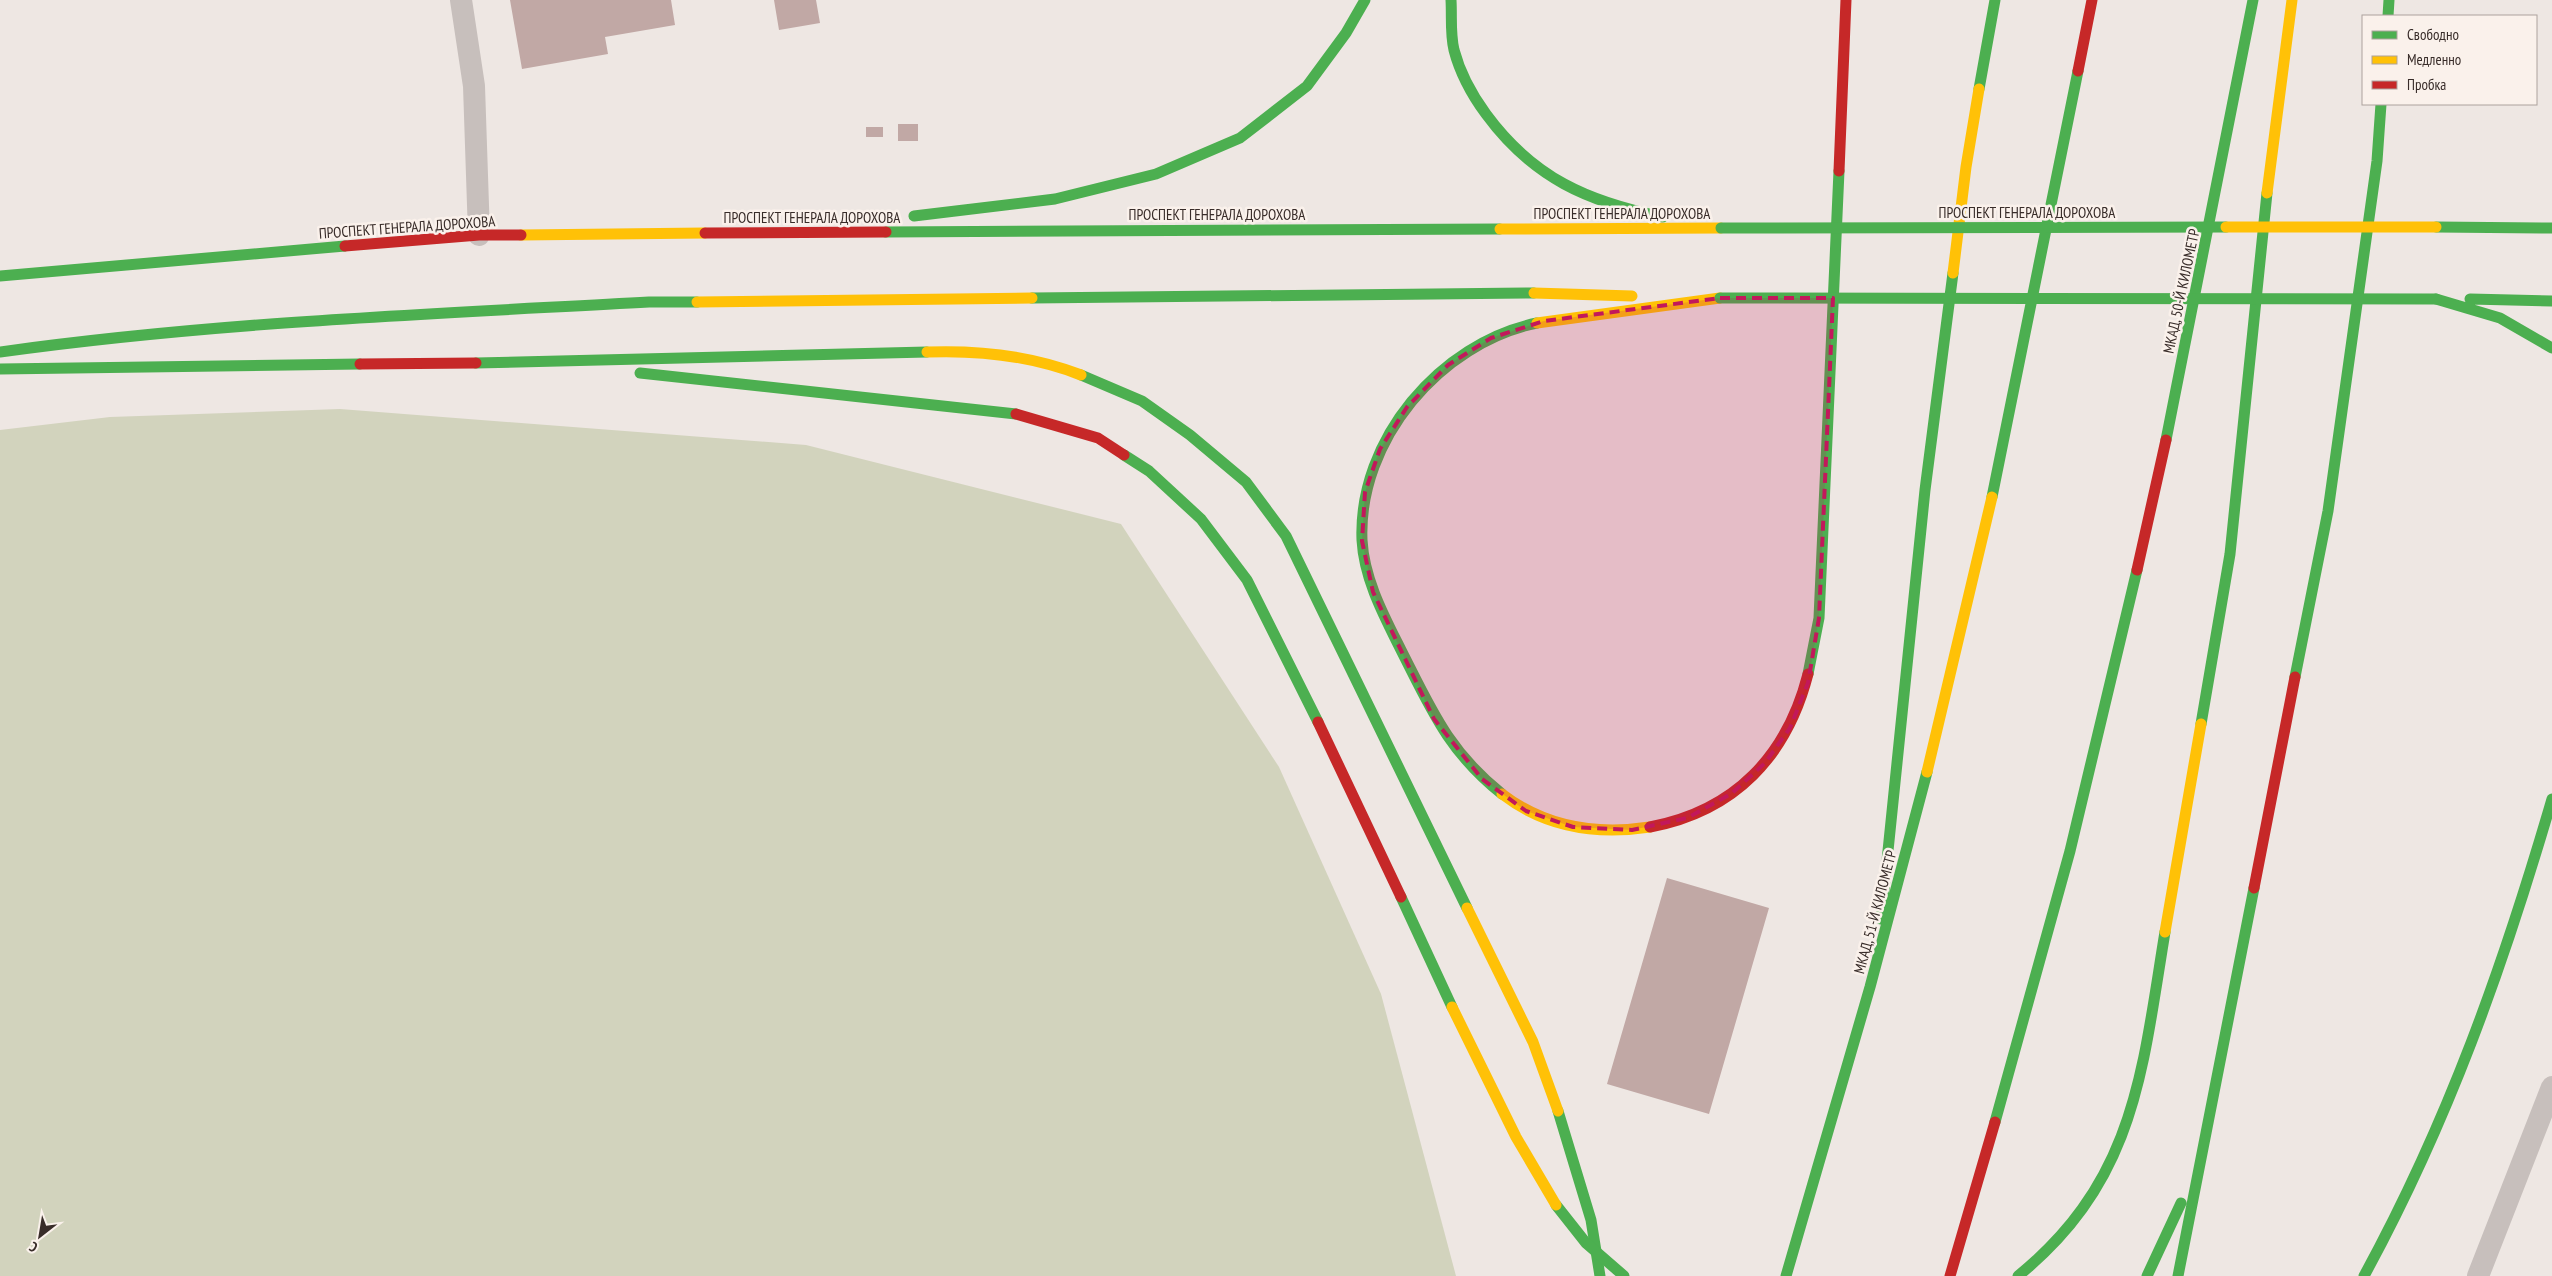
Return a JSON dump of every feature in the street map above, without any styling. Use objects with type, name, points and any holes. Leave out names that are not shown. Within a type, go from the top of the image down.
[{"type":"main road","points":[[899,218],[1055,199],[1156,174],[1240,138],[1307,86],[1346,34],[1365,0]]},
{"type":"main road","points":[[1451,0],[1452,39],[1466,84],[1498,133],[1535,169],[1578,195],[1643,214],[1721,228]]},
{"type":"main road","points":[[1720,298],[1544,320],[1491,338],[1448,365],[1407,407],[1380,449],[1365,492],[1362,541],[1374,592],[1434,718],[1482,779],[1526,811],[1573,827],[1632,830],[1687,818],[1731,794],[1765,764],[1790,728],[1808,682],[1819,618],[1846,0]]},
{"type":"main road","points":[[1876,963],[1925,490],[1966,167],[1995,0]]},
{"type":"main road","name":"МКАД, 51-Й КИЛОМЕТР","points":[[1786,1276],[1918,811],[1979,552],[2043,258],[2092,0]]},
{"type":"main road","name":"МКАД, 50-Й КИЛОМЕТР","points":[[1950,1276],[1998,1116],[2070,850],[2133,587],[2198,289],[2253,0]]},
{"type":"main road","points":[[2018,1276],[2062,1238],[2089,1202],[2112,1165],[2129,1123],[2140,1081],[2230,554],[2270,165],[2292,0]]},
{"type":"main road","points":[[2388,15],[2390,0]]},
{"type":"main road","points":[[2178,1276],[2328,511],[2377,161],[2381,105]]},
{"type":"main road","points":[[2520,228],[2552,218]]},
{"type":"main road","points":[[782,232],[880,220]]},
{"type":"main road","name":"ПРОСПЕКТ ГЕНЕРАЛА ДОРОХОВА","points":[[0,276],[149,261],[479,235],[1721,228],[2552,228]]},
{"type":"main road","points":[[0,352],[101,338],[313,321],[649,302],[1529,293],[1720,298],[2436,299],[2552,301]]},
{"type":"main road","points":[[2436,299],[2500,318],[2552,348]]},
{"type":"main road","points":[[0,369],[544,362],[953,351],[1022,357],[1078,374],[1142,401],[1190,434],[1246,482],[1286,536],[1533,1042],[1568,1139],[1581,1184],[1591,1220],[1600,1276]]},
{"type":"main road","points":[[544,362],[1013,413],[1098,438],[1149,471],[1201,519],[1247,580],[1338,762],[1452,1007],[1534,1172],[1558,1210],[1587,1243],[1624,1276]]},
{"type":"main road","points":[[2364,1276],[2440,1127],[2477,1036],[2528,885],[2552,799]]},
{"type":"main road","points":[[2147,1276],[2198,1168]]},
{"type":"lane","points":[[461,0],[474,86],[479,235]]},
{"type":"lane","points":[[2478,1276],[2552,1087]]},
{"type":"highlighted area","points":[[1720,298],[1833,298],[1819,618],[1808,683],[1790,728],[1765,763],[1731,794],[1687,818],[1632,830],[1573,827],[1526,811],[1482,779],[1434,719],[1373,592],[1362,541],[1365,492],[1380,449],[1407,407],[1448,365],[1491,338],[1544,321]]},
{"type":"green space","points":[[340,409],[806,445],[1121,524],[1279,767],[1381,994],[1456,1276],[0,1276],[0,430],[110,417]]},
{"type":"building","points":[[510,0],[671,0],[675,25],[605,37],[608,54],[522,69]]},
{"type":"building","points":[[774,0],[816,0],[820,23],[779,30]]},
{"type":"building","points":[[898,124],[918,124],[918,141],[898,141]]},
{"type":"building","points":[[866,127],[883,127],[883,137],[866,137]]},
{"type":"building","points":[[1667,878],[1769,908],[1709,1114],[1607,1084]]},
{"type":"traffic: fast","points":[[914,216],[1055,199],[1156,174],[1240,138],[1307,86],[1346,33],[1365,0]]},
{"type":"traffic: fast","points":[[1451,0],[1453,44],[1460,67],[1476,99],[1504,136],[1523,155],[1543,171],[1564,184],[1610,204],[1663,217]]},
{"type":"traffic: fast","points":[[1979,89],[1995,0]]},
{"type":"traffic: fast","points":[[2166,440],[2253,0]]},
{"type":"traffic: fast","points":[[2388,15],[2389,0]]},
{"type":"traffic: fast","points":[[1992,497],[2078,71]]},
{"type":"traffic: fast","points":[[2295,677],[2328,511],[2377,161],[2381,105]]},
{"type":"traffic: fast","points":[[1808,674],[1819,618],[1839,171]]},
{"type":"traffic: fast","points":[[2201,724],[2230,554],[2267,193]]},
{"type":"traffic: fast","points":[[1721,228],[2226,227]]},
{"type":"traffic: fast","points":[[2436,227],[2552,228]]},
{"type":"traffic: fast","points":[[886,232],[1500,229]]},
{"type":"traffic: fast","points":[[0,276],[345,246]]},
{"type":"traffic: fast","points":[[1881,919],[1925,490],[1953,273]]},
{"type":"traffic: fast","points":[[1032,298],[1534,293]]},
{"type":"traffic: fast","points":[[1720,298],[2436,299]]},
{"type":"traffic: fast","points":[[2436,299],[2500,318],[2552,348]]},
{"type":"traffic: fast","points":[[2470,299],[2552,301]]},
{"type":"traffic: fast","points":[[0,352],[162,333],[324,320],[649,302],[697,302]]},
{"type":"traffic: fast","points":[[1502,794],[1468,762],[1442,728],[1388,624],[1371,583],[1364,555],[1362,540],[1364,503],[1374,467],[1390,433],[1412,402],[1438,374],[1468,351],[1501,334],[1537,323]]},
{"type":"traffic: fast","points":[[476,363],[927,352]]},
{"type":"traffic: fast","points":[[0,369],[360,364]]},
{"type":"traffic: fast","points":[[640,373],[1016,414]]},
{"type":"traffic: fast","points":[[1081,375],[1142,401],[1190,435],[1246,482],[1286,536],[1467,908]]},
{"type":"traffic: fast","points":[[1124,455],[1149,471],[1201,519],[1247,580],[1318,722]]},
{"type":"traffic: fast","points":[[1995,1122],[2070,851],[2137,570]]},
{"type":"traffic: fast","points":[[1786,1276],[1870,987],[1927,772]]},
{"type":"traffic: fast","points":[[2364,1276],[2422,1160],[2471,1043],[2514,923],[2552,799]]},
{"type":"traffic: fast","points":[[2178,1276],[2254,888]]},
{"type":"traffic: fast","points":[[1401,897],[1452,1007]]},
{"type":"traffic: fast","points":[[2018,1276],[2057,1239],[2088,1201],[2110,1162],[2127,1120],[2139,1077],[2149,1031],[2165,932]]},
{"type":"traffic: fast","points":[[1558,1111],[1591,1220],[1600,1276]]},
{"type":"traffic: fast","points":[[2147,1276],[2181,1203]]},
{"type":"traffic: fast","points":[[1556,1205],[1586,1243],[1624,1276]]},
{"type":"traffic: slow","points":[[2267,193],[2292,0]]},
{"type":"traffic: slow","points":[[1953,273],[1966,167],[1979,89]]},
{"type":"traffic: slow","points":[[2226,227],[2436,227]]},
{"type":"traffic: slow","points":[[1500,229],[1721,228]]},
{"type":"traffic: slow","points":[[521,235],[705,233]]},
{"type":"traffic: slow","points":[[1534,293],[1632,296]]},
{"type":"traffic: slow","points":[[697,302],[1032,298]]},
{"type":"traffic: slow","points":[[1537,323],[1720,298]]},
{"type":"traffic: slow","points":[[927,352],[986,353],[1044,363],[1081,375]]},
{"type":"traffic: slow","points":[[1927,772],[1992,497]]},
{"type":"traffic: slow","points":[[2165,932],[2201,724]]},
{"type":"traffic: slow","points":[[1502,794],[1536,814],[1572,826],[1611,830],[1650,827]]},
{"type":"traffic: slow","points":[[1467,908],[1533,1042],[1558,1111]]},
{"type":"traffic: slow","points":[[1452,1007],[1516,1137],[1556,1205]]},
{"type":"traffic: jam","points":[[1839,171],[1846,0]]},
{"type":"traffic: jam","points":[[2078,71],[2092,0]]},
{"type":"traffic: jam","points":[[705,233],[886,232]]},
{"type":"traffic: jam","points":[[345,246],[479,235],[521,235]]},
{"type":"traffic: jam","points":[[360,364],[476,363]]},
{"type":"traffic: jam","points":[[1016,414],[1098,438],[1124,455]]},
{"type":"traffic: jam","points":[[2137,570],[2166,440]]},
{"type":"traffic: jam","points":[[1650,827],[1680,819],[1708,808],[1732,793],[1753,775],[1771,754],[1786,730],[1799,703],[1808,674]]},
{"type":"traffic: jam","points":[[2254,888],[2295,677]]},
{"type":"traffic: jam","points":[[1318,722],[1401,897]]},
{"type":"traffic: jam","points":[[1950,1276],[1995,1122]]}]
